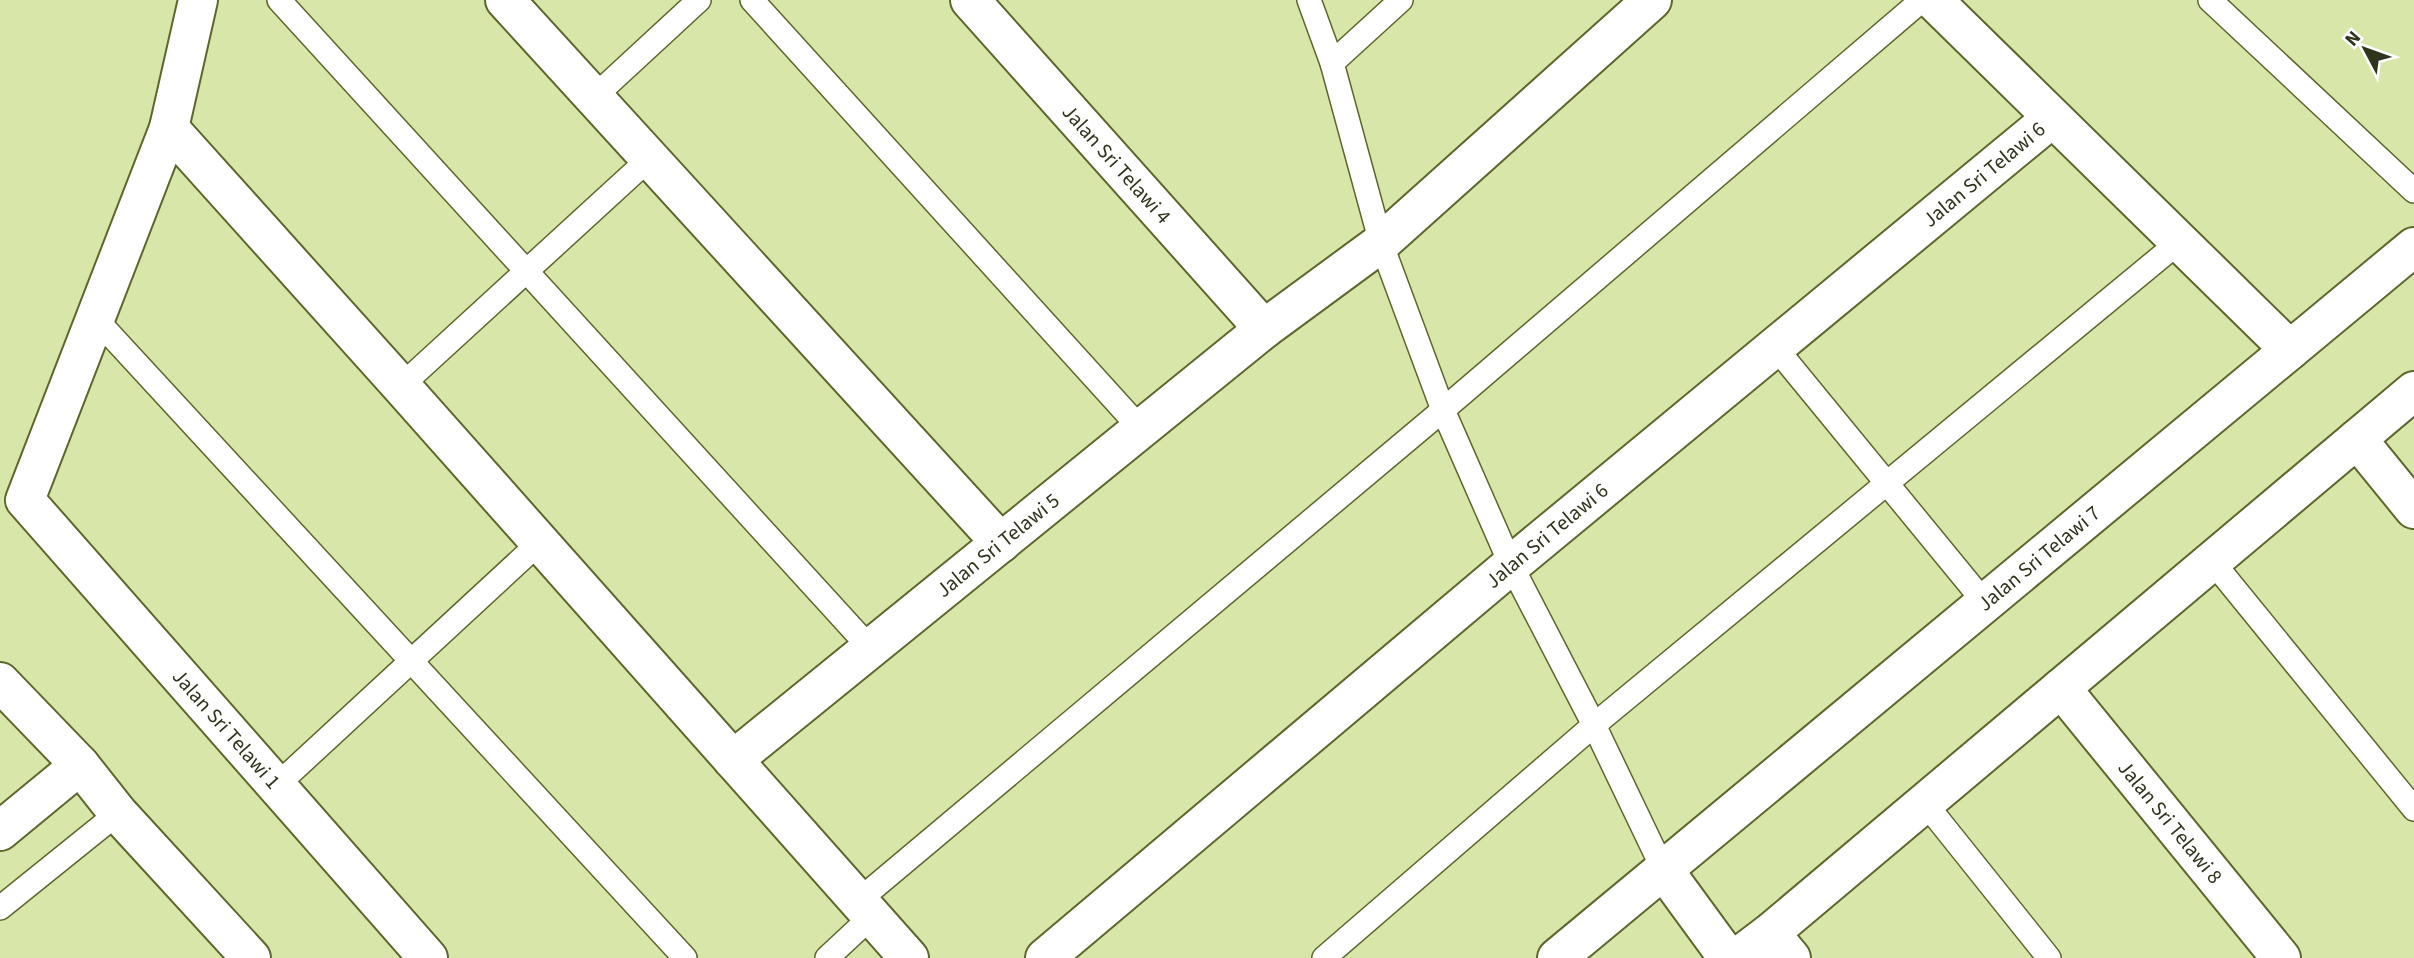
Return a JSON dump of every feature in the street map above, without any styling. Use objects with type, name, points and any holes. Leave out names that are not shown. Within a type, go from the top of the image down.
[{"type":"street","points":[[95,318],[169,128],[198,0]]},
{"type":"street","points":[[505,0],[1001,543]]},
{"type":"street","name":"Jalan Sri Telawi 4","points":[[970,0],[1264,329]]},
{"type":"street","name":"Jalan Sri Telawi 5","points":[[733,760],[1264,329],[1381,243],[1652,0]]},
{"type":"street","points":[[1933,0],[2290,350]]},
{"type":"street","name":"Jalan Sri Telawi 6","points":[[1045,958],[1511,565],[2052,118]]},
{"type":"street","points":[[169,128],[909,958]]},
{"type":"street","name":"Jalan Sri Telawi 7","points":[[1557,958],[2414,247]]},
{"type":"street","name":"Jalan Sri Telawi 1","points":[[95,318],[24,500],[428,958]]},
{"type":"street","points":[[1737,958],[1780,946],[1925,803],[2414,391]]},
{"type":"street","points":[[2357,439],[2414,509]]},
{"type":"street","points":[[0,682],[80,765],[118,813],[251,958]]},
{"type":"street","name":"Jalan Sri Telawi 8","points":[[2061,688],[2281,958]]},
{"type":"street","points":[[0,831],[80,765]]},
{"type":"street","points":[[1663,869],[1728,958]]},
{"type":"lane","points":[[279,0],[871,649]]},
{"type":"lane","points":[[594,97],[699,0]]},
{"type":"lane","points":[[752,0],[1141,429]]},
{"type":"lane","points":[[1309,0],[1332,63],[1381,243],[1443,410],[1511,565],[1594,725],[1663,869]]},
{"type":"lane","points":[[1332,63],[1401,0]]},
{"type":"lane","points":[[827,958],[865,909],[1923,0]]},
{"type":"lane","points":[[2210,0],[2414,191]]},
{"type":"lane","points":[[401,386],[650,158]]},
{"type":"lane","points":[[1324,958],[1594,725],[2179,243]]},
{"type":"lane","points":[[95,318],[685,958]]},
{"type":"lane","points":[[1775,347],[1986,603]]},
{"type":"lane","points":[[276,786],[539,543]]},
{"type":"lane","points":[[2212,561],[2414,809]]},
{"type":"lane","points":[[1925,803],[2049,958]]},
{"type":"lane","points":[[0,908],[118,813]]}]
